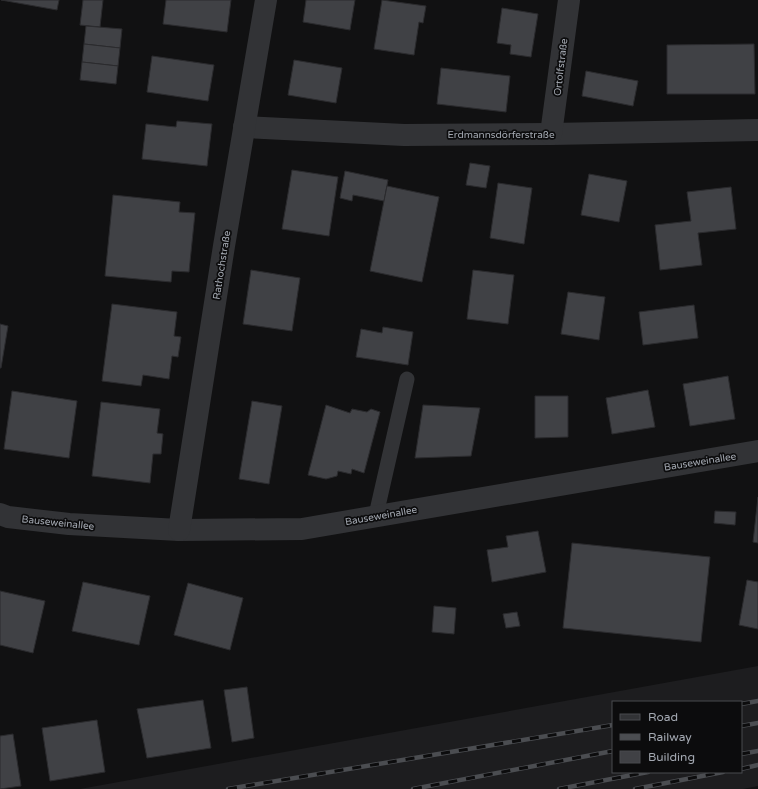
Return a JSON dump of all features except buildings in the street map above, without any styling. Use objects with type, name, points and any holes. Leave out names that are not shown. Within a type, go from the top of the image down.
[{"type":"street","name":"Rathochstraße","points":[[180,530],[222,254],[266,0]]},
{"type":"street","name":"Ortolfstraße","points":[[551,134],[569,0]]},
{"type":"street","name":"Erdmannsdörferstraße","points":[[244,127],[404,135],[758,130]]},
{"type":"street","name":"Bauseweinallee","points":[[0,514],[69,524],[180,530],[302,529],[376,515],[758,451]]},
{"type":"lane","points":[[376,515],[407,379]]},
{"type":"shaded area","points":[[758,666],[758,786],[743,789],[80,789]]},
{"type":"railway","points":[[742,704],[758,701]]},
{"type":"railway","points":[[742,726],[758,723]]},
{"type":"railway","points":[[228,789],[612,725]]},
{"type":"railway","points":[[413,789],[612,751]]},
{"type":"railway","points":[[742,754],[758,751]]},
{"type":"railway","points":[[742,769],[758,765]]},
{"type":"railway","points":[[559,789],[643,773]]},
{"type":"railway","points":[[635,789],[718,773]]}]
